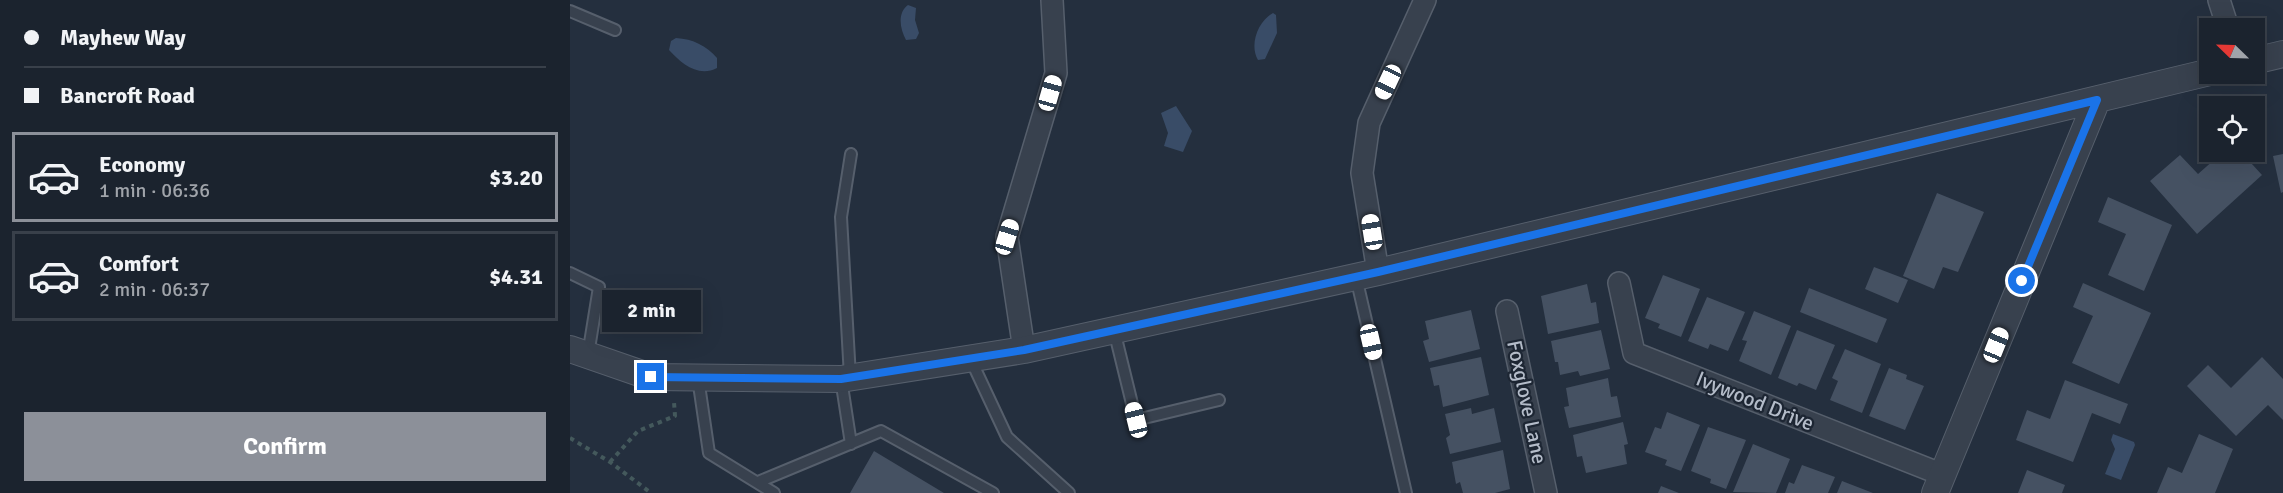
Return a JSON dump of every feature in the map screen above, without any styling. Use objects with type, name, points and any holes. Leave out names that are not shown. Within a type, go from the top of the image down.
[{"type":"street","points":[[1024,350],[1007,237],[1056,73],[1052,0]]},
{"type":"street","points":[[1367,275],[1362,173],[1369,123],[1425,0]]},
{"type":"street","points":[[2219,0],[2225,18]]},
{"type":"street","points":[[2265,58],[2283,54]]},
{"type":"street","points":[[579,352],[651,377],[846,379],[1024,350],[1367,275],[2199,75]]},
{"type":"street","points":[[1939,484],[2097,100]]},
{"type":"street","name":"Ivywood Drive","points":[[1619,283],[1634,353],[1939,484]]},
{"type":"street","name":"Foxglove Lane","points":[[1507,311],[1546,493]]},
{"type":"lane","points":[[570,11],[615,30]]},
{"type":"lane","points":[[851,153],[841,217],[846,379],[851,444]]},
{"type":"lane","points":[[570,273],[599,287],[579,352]]},
{"type":"lane","points":[[1367,275],[1406,493]]},
{"type":"lane","points":[[1114,330],[1136,420],[1219,400]]},
{"type":"lane","points":[[970,358],[1008,437],[1069,493]]},
{"type":"lane","points":[[698,378],[709,453],[774,493]]},
{"type":"lane","points":[[758,482],[881,431],[993,493]]},
{"type":"path","points":[[610,462],[638,431],[675,416],[672,377]]},
{"type":"path","points":[[570,438],[610,462],[651,493]]},
{"type":"path","points":[[641,487],[643,493]]},
{"type":"water","points":[[908,5],[916,8],[915,20],[919,33],[916,39],[906,40],[902,31],[901,17]]},
{"type":"water","points":[[1273,13],[1276,15],[1277,33],[1265,59],[1258,60],[1254,47],[1256,34],[1263,22]]},
{"type":"water","points":[[676,38],[694,42],[709,50],[717,58],[717,68],[703,71],[684,64],[669,50],[671,41]]},
{"type":"water","points":[[1176,106],[1192,131],[1183,152],[1164,146],[1168,133],[1161,113]]},
{"type":"water","points":[[2113,434],[2134,442],[2135,445],[2121,480],[2105,474],[2115,449],[2111,440]]},
{"type":"building","points":[[2283,154],[2283,192],[2281,193],[2273,156]]},
{"type":"building","points":[[2180,155],[2198,174],[2212,162],[2250,162],[2262,175],[2197,234],[2150,181]]},
{"type":"building","points":[[1937,193],[1984,212],[1958,272],[1943,267],[1934,289],[1903,276]]},
{"type":"building","points":[[2108,197],[2172,225],[2144,291],[2108,275],[2126,234],[2098,222]]},
{"type":"building","points":[[1874,267],[1908,280],[1898,303],[1865,289]]},
{"type":"building","points":[[1663,275],[1700,289],[1681,337],[1658,328],[1660,324],[1645,318]]},
{"type":"building","points":[[2083,283],[2151,313],[2119,384],[2072,363],[2093,316],[2073,307]]},
{"type":"building","points":[[1587,284],[1591,303],[1596,302],[1599,323],[1548,334],[1541,296]]},
{"type":"building","points":[[1809,288],[1887,319],[1877,343],[1800,312]]},
{"type":"building","points":[[1707,297],[1745,312],[1728,351],[1710,344],[1708,349],[1688,341]]},
{"type":"building","points":[[1471,310],[1480,349],[1429,362],[1423,341],[1429,339],[1425,321]]},
{"type":"building","points":[[1754,311],[1791,326],[1771,375],[1739,361],[1747,341],[1742,340]]},
{"type":"building","points":[[1601,330],[1610,369],[1580,376],[1578,371],[1560,375],[1551,341]]},
{"type":"building","points":[[1797,330],[1835,345],[1816,390],[1799,383],[1797,386],[1778,378]]},
{"type":"building","points":[[1845,349],[1881,364],[1862,413],[1830,400],[1838,381],[1832,378]]},
{"type":"building","points":[[1481,357],[1489,395],[1443,407],[1439,385],[1434,386],[1430,368]]},
{"type":"building","points":[[2262,357],[2283,379],[2283,420],[2268,405],[2236,436],[2187,386],[2208,365],[2231,388]]},
{"type":"building","points":[[1889,368],[1907,375],[1906,379],[1924,386],[1905,430],[1869,416]]},
{"type":"building","points":[[1608,378],[1611,397],[1617,396],[1621,417],[1569,428],[1564,407],[1569,406],[1566,388]]},
{"type":"building","points":[[2065,380],[2128,404],[2120,424],[2092,413],[2073,462],[2016,440],[2027,410],[2050,419]]},
{"type":"building","points":[[1471,408],[1472,414],[1494,408],[1501,442],[1450,454],[1446,438],[1450,435],[1445,414]]},
{"type":"building","points":[[1667,412],[1700,425],[1681,471],[1665,465],[1667,460],[1645,452],[1655,427],[1661,429]]},
{"type":"building","points":[[1623,422],[1628,444],[1624,445],[1627,464],[1586,473],[1582,456],[1577,457],[1573,435]]},
{"type":"building","points":[[1708,427],[1746,440],[1726,489],[1710,483],[1711,479],[1691,471]]},
{"type":"building","points":[[2199,434],[2233,449],[2215,493],[2157,493],[2168,467],[2182,473]]},
{"type":"building","points":[[1753,444],[1790,459],[1776,493],[1733,492]]},
{"type":"building","points":[[1503,450],[1510,489],[1495,493],[1463,493],[1460,482],[1456,484],[1452,462]]},
{"type":"building","points":[[874,451],[944,493],[850,493]]},
{"type":"building","points":[[1802,465],[1835,477],[1828,493],[1785,493],[1789,482],[1794,484]]},
{"type":"building","points":[[2027,470],[2065,485],[2062,493],[2018,493]]},
{"type":"building","points":[[1842,481],[1873,493],[1837,493]]},
{"type":"building","points":[[1661,486],[1679,493],[1658,493]]},
{"type":"route","points":[[651,377],[841,379],[1024,350],[1378,272],[2097,100],[2022,281]]}]
